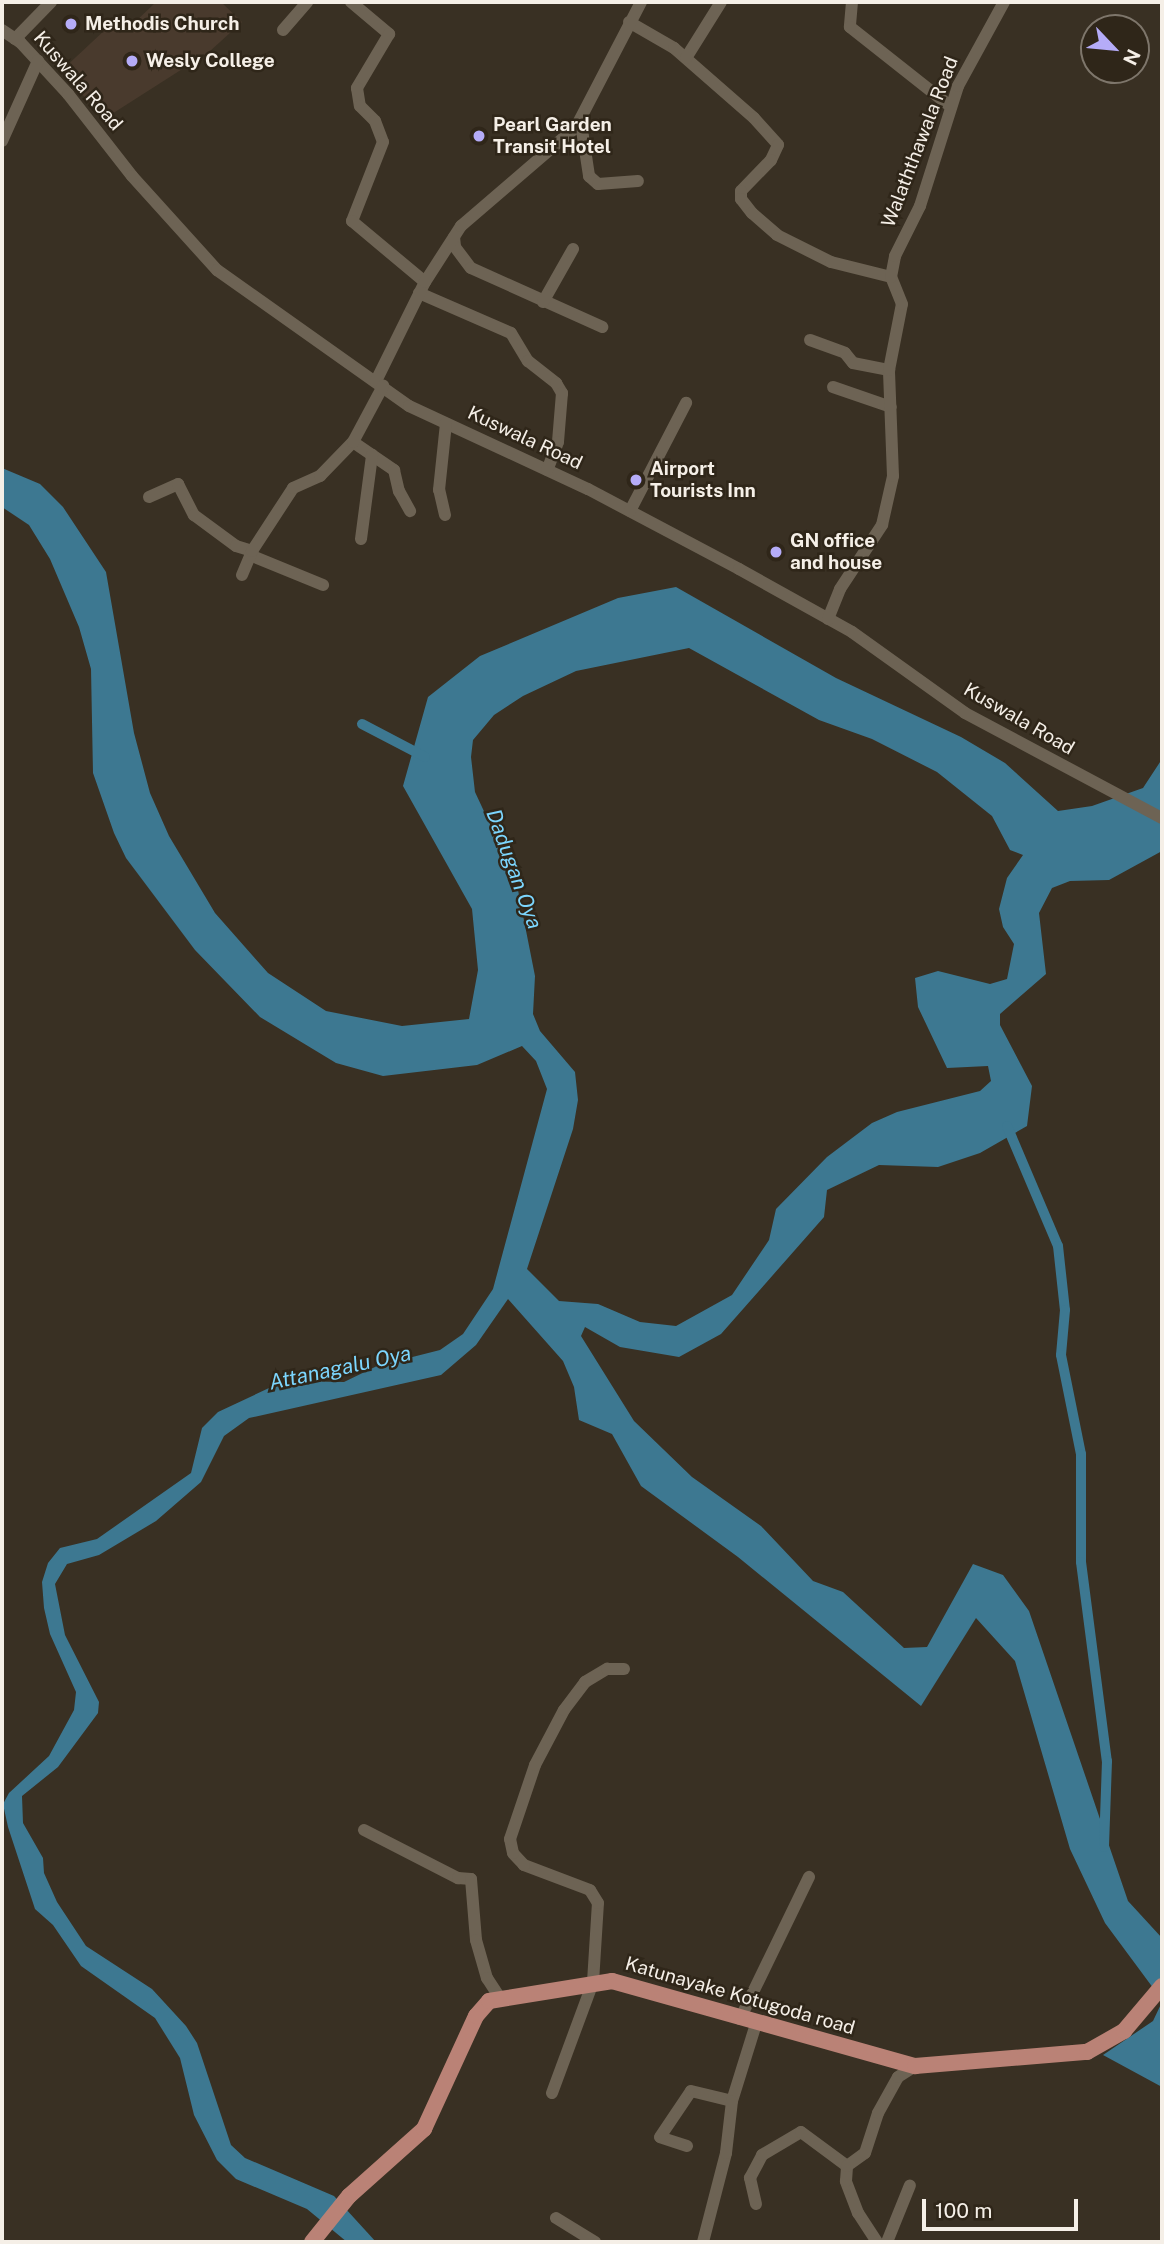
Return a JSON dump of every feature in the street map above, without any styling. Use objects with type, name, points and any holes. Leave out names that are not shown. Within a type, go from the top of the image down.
[{"type":"main road","name":"Katunayake Kotugoda road","points":[[500,1998],[612,1981],[748,2022],[915,2066],[1087,2052],[1124,2031],[1162,1986]]},
{"type":"main road","points":[[315,2238],[349,2196],[424,2129],[476,2016],[489,2001],[500,1998]]},
{"type":"street","points":[[15,39],[51,2]]},
{"type":"street","points":[[283,30],[307,2]]},
{"type":"street","points":[[351,2],[388,34],[357,88],[360,106],[375,121],[383,142],[352,220],[422,288],[511,333],[527,361],[556,383],[562,393],[558,442],[547,470]]},
{"type":"street","points":[[242,575],[251,553],[293,488],[320,476],[352,442],[422,288],[454,237],[492,197],[556,149],[576,128],[641,2]]},
{"type":"street","points":[[686,58],[721,2]]},
{"type":"street","points":[[852,2],[849,27],[950,106]]},
{"type":"street","name":"Walaththawala Road","points":[[891,277],[895,256],[920,206],[950,106],[1004,2]]},
{"type":"street","points":[[629,22],[686,58],[778,145],[771,160],[741,191],[741,199],[752,214],[776,235],[831,262],[891,277],[902,316],[889,370],[893,476],[882,525],[840,589],[828,619]]},
{"type":"street","name":"Kuswala Road","points":[[2,30],[38,61],[217,270],[409,406],[631,511],[828,619],[965,713],[1105,790],[1162,818]]},
{"type":"street","points":[[2,141],[38,61]]},
{"type":"street","points":[[576,128],[582,130],[589,176],[598,184],[638,181]]},
{"type":"street","points":[[454,237],[455,247],[471,268],[602,327]]},
{"type":"street","points":[[543,302],[572,249]]},
{"type":"street","points":[[810,340],[845,353],[853,363],[889,370]]},
{"type":"street","points":[[833,387],[891,407]]},
{"type":"street","points":[[631,511],[685,403]]},
{"type":"street","points":[[445,515],[439,490],[446,423]]},
{"type":"street","points":[[352,442],[394,470],[410,512]]},
{"type":"street","points":[[361,539],[372,455]]},
{"type":"street","points":[[149,497],[178,484],[194,515],[236,546],[323,585]]},
{"type":"street","points":[[552,2093],[593,1982],[596,1895],[524,1865],[513,1853],[510,1839],[535,1765],[564,1710],[585,1682],[607,1669],[624,1670]]},
{"type":"street","points":[[364,1830],[458,1878],[471,1879],[476,1940],[487,1978],[500,1998]]},
{"type":"street","points":[[703,2242],[726,2152],[732,2101],[748,2022],[808,1877]]},
{"type":"street","points":[[847,2166],[865,2153],[877,2113],[898,2077],[915,2066]]},
{"type":"street","points":[[687,2146],[660,2137],[691,2091],[732,2101]]},
{"type":"street","points":[[756,2204],[750,2178],[762,2155],[801,2132],[847,2166]]},
{"type":"street","points":[[847,2166],[846,2181],[858,2213],[877,2242]]},
{"type":"street","points":[[887,2242],[910,2185]]},
{"type":"street","points":[[556,2218],[595,2242]]},
{"type":"shaded area","name":"Wesly College","points":[[156,2],[221,2],[242,22],[209,52],[104,119],[61,71],[122,14],[135,22]]},
{"type":"water","points":[[2,468],[40,484],[63,507],[106,572],[134,733],[150,793],[169,836],[215,913],[268,973],[326,1011],[402,1026],[469,1019],[478,970],[472,909],[403,786],[428,697],[480,656],[618,598],[676,587],[836,678],[961,737],[1005,763],[1058,811],[1092,806],[1143,788],[1162,759],[1162,851],[1109,880],[1070,881],[1052,888],[1039,913],[1046,974],[1000,1014],[1000,1025],[1032,1086],[1027,1126],[980,1153],[938,1167],[879,1165],[827,1190],[824,1217],[721,1334],[679,1357],[620,1347],[585,1327],[581,1336],[634,1421],[692,1477],[761,1526],[813,1581],[843,1592],[904,1648],[927,1647],[973,1564],[1003,1575],[1029,1611],[1128,1901],[1162,1938],[1162,2000],[1105,1923],[1070,1849],[1015,1661],[976,1618],[921,1706],[738,1557],[641,1486],[612,1434],[579,1420],[574,1387],[563,1361],[508,1299],[476,1345],[441,1375],[249,1418],[224,1436],[201,1482],[156,1521],[99,1555],[67,1564],[55,1584],[65,1635],[99,1702],[98,1713],[58,1767],[22,1796],[23,1823],[43,1858],[44,1873],[57,1902],[86,1946],[152,1989],[186,2026],[197,2043],[231,2145],[245,2158],[334,2196],[376,2242],[347,2242],[307,2209],[236,2179],[217,2160],[194,2115],[180,2058],[155,2018],[81,1966],[53,1925],[35,1909],[8,1827],[3,1804],[9,1793],[49,1756],[74,1710],[76,1692],[50,1634],[42,1582],[48,1563],[60,1548],[97,1539],[191,1473],[202,1428],[218,1412],[284,1381],[344,1382],[377,1366],[440,1350],[463,1334],[493,1289],[547,1089],[536,1061],[522,1046],[477,1065],[383,1076],[336,1063],[260,1017],[195,950],[126,858],[114,833],[93,773],[91,669],[79,627],[50,559],[29,525],[2,507]],"holes":[[[689,648],[819,720],[872,739],[937,772],[992,816],[1010,850],[1023,855],[1007,878],[999,909],[1003,927],[1014,944],[1007,979],[990,984],[938,971],[915,978],[918,1007],[947,1068],[988,1066],[991,1081],[980,1091],[897,1112],[872,1123],[827,1157],[776,1209],[769,1240],[732,1295],[676,1326],[640,1322],[598,1304],[559,1301],[527,1269],[573,1129],[578,1100],[575,1072],[540,1031],[533,1014],[535,976],[516,880],[475,792],[471,757],[473,740],[494,715],[523,696],[576,671]]]},
{"type":"water","points":[[1162,2002],[1162,2087],[1103,2055],[1153,2021]]},
{"type":"waterway","points":[[362,724],[425,757]]},
{"type":"waterway","points":[[1007,1126],[1058,1246],[1065,1310],[1061,1355],[1081,1454],[1081,1562],[1107,1761],[1104,1847]]},
{"type":"place","name":"Methodis Church","points":[[71,24]]},
{"type":"place","name":"Wesly College","points":[[132,61]]},
{"type":"place","name":"Pearl Garden Transit Hotel","points":[[479,136]]},
{"type":"place","name":"Airport Tourists Inn","points":[[636,480]]},
{"type":"place","name":"GN office and house","points":[[776,552]]},
{"type":"water label","name":"Dadugan Oya","points":[[514,869]]},
{"type":"water label","name":"Attanagalu Oya","points":[[340,1368]]}]
